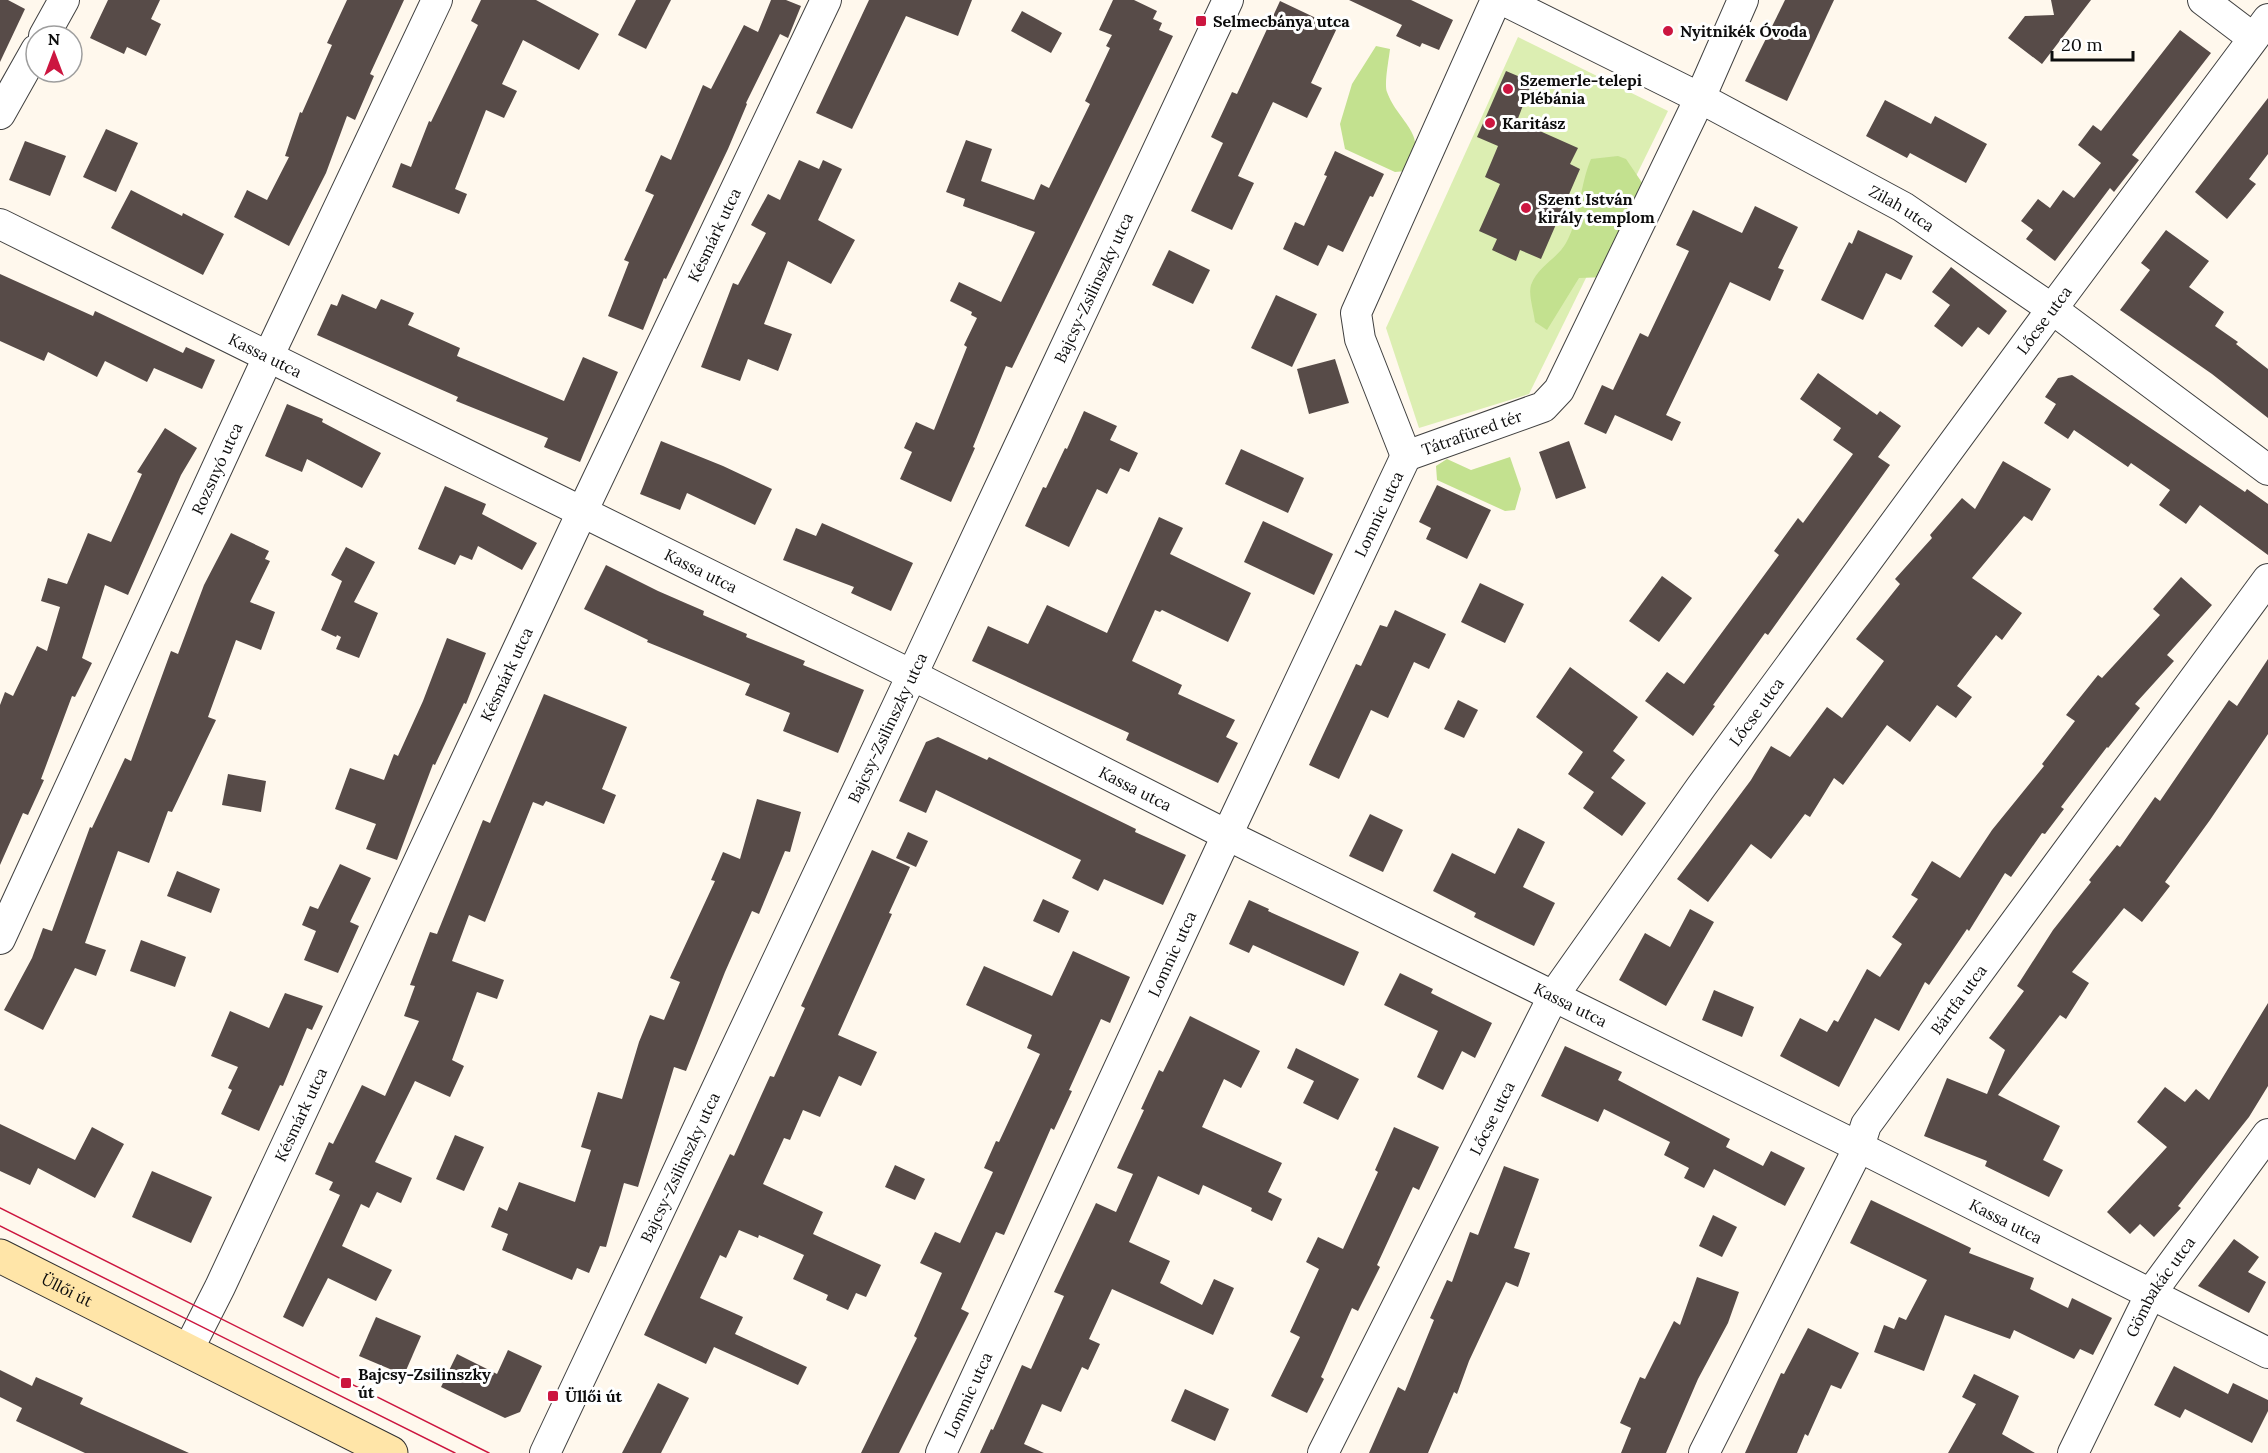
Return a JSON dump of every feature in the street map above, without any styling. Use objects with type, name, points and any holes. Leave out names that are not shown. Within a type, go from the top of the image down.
[{"type":"main road","name":"Üllői út","points":[[0,1256],[391,1453]]},
{"type":"street","points":[[51,24],[64,0]]},
{"type":"street","name":"Rozsnyó utca","points":[[0,939],[269,355],[437,0]]},
{"type":"street","name":"Késmárk utca","points":[[188,1350],[220,1287],[582,512],[826,0]]},
{"type":"street","name":"Bajcsy-Zsilinszky utca","points":[[545,1453],[1228,0]]},
{"type":"street","name":"Tátrafüred tér","points":[[1496,0],[1356,313],[1360,339],[1406,456],[1543,407],[1559,390],[1700,98],[1743,0]]},
{"type":"street","name":"Zilah utca","points":[[1503,0],[1700,98],[1903,207],[2052,309],[2268,470]]},
{"type":"street","points":[[2203,0],[2260,29]]},
{"type":"street","name":"Lőcse utca","points":[[1323,1453],[1554,995],[1701,788],[2260,29]]},
{"type":"street","points":[[0,114],[24,71]]},
{"type":"street","name":"Kassa utca","points":[[0,224],[269,355],[912,675],[1227,835],[1554,995],[2268,1353]]},
{"type":"street","name":"Lomnic utca","points":[[941,1453],[1227,835],[1406,456]]},
{"type":"street","name":"Bártfa utca","points":[[1704,1453],[1859,1147],[1866,1125],[2268,579]]},
{"type":"street","name":"Gömbakác utca","points":[[2073,1453],[2151,1293],[2268,1134]]},
{"type":"green space","points":[[1518,37],[1668,111],[1529,394],[1419,428],[1386,328]]},
{"type":"green space","points":[[1376,46],[1390,49],[1386,77],[1387,92],[1414,138],[1416,148],[1406,171],[1395,172],[1345,149],[1340,124],[1352,84]]},
{"type":"green space","points":[[1618,156],[1626,159],[1649,193],[1607,277],[1579,278],[1547,330],[1535,322],[1531,285],[1538,273],[1562,249],[1571,233],[1591,159]]},
{"type":"green space","points":[[1510,457],[1521,489],[1515,510],[1505,511],[1437,480],[1436,466],[1447,459],[1471,470]]},
{"type":"building","points":[[0,0],[8,0],[25,9],[0,62]]},
{"type":"building","points":[[108,0],[160,0],[151,19],[161,24],[146,56],[127,47],[124,54],[90,38]]},
{"type":"building","points":[[347,0],[404,0],[370,74],[374,76],[355,120],[347,116],[326,173],[289,246],[234,217],[247,190],[267,200],[289,157],[285,156],[300,112],[302,113],[332,45],[327,43]]},
{"type":"building","points":[[481,0],[536,0],[599,34],[579,70],[523,40],[502,84],[517,91],[504,118],[486,110],[455,189],[467,194],[459,214],[392,187],[401,163],[411,167],[429,121],[431,122],[478,25],[471,21]]},
{"type":"building","points":[[636,0],[671,0],[646,49],[618,35]]},
{"type":"building","points":[[771,0],[786,0],[801,6],[788,38],[780,34],[746,103],[728,149],[666,279],[664,278],[643,330],[608,316],[629,262],[624,260],[654,195],[645,191],[661,155],[671,160],[703,85],[711,89],[744,25],[758,32]]},
{"type":"building","points":[[869,0],[972,0],[958,36],[906,16],[852,129],[816,113]]},
{"type":"building","points":[[1113,0],[1134,0],[1157,11],[1153,19],[1162,23],[1159,30],[1173,36],[1012,368],[1006,366],[973,447],[975,448],[951,502],[900,479],[912,452],[904,448],[916,422],[934,430],[967,347],[964,345],[977,318],[971,315],[972,312],[950,301],[959,282],[1001,302],[1035,232],[963,206],[965,199],[946,192],[966,140],[992,149],[981,181],[1034,200],[1041,184],[1049,188],[1090,104],[1085,101],[1110,48],[1106,46],[1112,35],[1099,30]]},
{"type":"building","points":[[1349,0],[1411,0],[1453,20],[1439,50],[1422,43],[1420,47],[1396,36],[1402,25]]},
{"type":"building","points":[[1785,0],[1834,0],[1787,101],[1745,81]]},
{"type":"building","points":[[2051,0],[2091,0],[2042,64],[2008,38],[2025,16],[2054,15]]},
{"type":"building","points":[[1280,1],[1337,28],[1311,83],[1322,88],[1307,118],[1273,102],[1238,176],[1254,183],[1232,230],[1191,211],[1223,143],[1211,137],[1232,92],[1237,94]]},
{"type":"building","points":[[1022,11],[1062,33],[1051,53],[1011,31]]},
{"type":"building","points":[[2180,30],[2211,53],[2132,155],[2139,160],[2114,192],[2110,188],[2055,261],[2026,239],[2033,230],[2021,221],[2038,199],[2050,208],[2063,190],[2074,198],[2101,163],[2078,145],[2093,125],[2101,131]]},
{"type":"building","name":"Szent István király templom","points":[[1506,71],[1532,82],[1517,121],[1578,148],[1570,164],[1580,169],[1541,259],[1520,250],[1516,261],[1492,250],[1497,239],[1479,231],[1500,184],[1485,177],[1498,146],[1477,137]]},
{"type":"building","points":[[2268,98],[2268,154],[2249,179],[2256,184],[2227,219],[2195,192]]},
{"type":"building","points":[[1885,100],[1931,124],[1935,116],[1987,144],[1966,183],[1910,153],[1907,158],[1866,136]]},
{"type":"building","points":[[106,129],[138,143],[116,192],[83,177]]},
{"type":"building","points":[[25,141],[66,156],[50,196],[9,180]]},
{"type":"building","points":[[1335,151],[1384,174],[1373,197],[1370,196],[1343,252],[1328,245],[1318,266],[1283,249],[1295,222],[1304,226],[1327,176],[1324,175]]},
{"type":"building","points":[[799,160],[819,169],[823,160],[842,169],[818,220],[855,240],[831,284],[788,261],[764,324],[792,334],[778,371],[748,359],[740,381],[701,367],[733,283],[738,285],[766,233],[751,225],[768,194],[780,200]]},
{"type":"building","points":[[131,190],[224,234],[203,275],[111,228]]},
{"type":"building","points":[[1755,206],[1798,227],[1778,268],[1784,270],[1770,301],[1730,282],[1666,415],[1681,422],[1672,441],[1615,415],[1606,434],[1584,424],[1602,385],[1613,390],[1640,333],[1648,337],[1689,251],[1676,245],[1693,210],[1742,233]]},
{"type":"building","points":[[1858,230],[1913,256],[1901,280],[1886,273],[1863,320],[1821,300],[1849,242],[1852,244]]},
{"type":"building","points":[[2166,230],[2209,261],[2189,287],[2224,312],[2215,326],[2238,342],[2236,344],[2268,369],[2268,418],[2212,374],[2120,310],[2150,270],[2141,263]]},
{"type":"building","points":[[1169,250],[1210,270],[1193,304],[1152,285]]},
{"type":"building","points":[[1951,267],[2007,311],[1989,335],[1978,327],[1962,347],[1934,326],[1950,305],[1932,292]]},
{"type":"building","points":[[0,274],[93,316],[95,311],[183,353],[186,347],[215,360],[202,389],[154,368],[147,382],[105,361],[97,377],[48,352],[44,361],[0,341]]},
{"type":"building","points":[[342,294],[376,309],[381,299],[414,313],[408,325],[460,348],[457,356],[564,401],[583,357],[618,372],[580,462],[544,447],[548,438],[456,401],[458,397],[317,335],[331,304],[337,306]]},
{"type":"building","points":[[1276,295],[1317,314],[1292,367],[1251,348]]},
{"type":"building","points":[[1335,359],[1349,403],[1309,414],[1297,369]]},
{"type":"building","points":[[1818,373],[1877,415],[1880,411],[1901,426],[1878,457],[1890,465],[1768,635],[1765,633],[1693,736],[1645,701],[1667,672],[1684,684],[1779,555],[1774,551],[1798,518],[1803,523],[1853,454],[1833,440],[1841,428],[1800,399]]},
{"type":"building","points":[[2072,375],[2245,492],[2247,489],[2268,504],[2268,555],[2200,505],[2186,524],[2159,505],[2170,490],[2131,463],[2128,467],[2074,430],[2068,439],[2044,423],[2056,404],[2045,397],[2058,378]]},
{"type":"building","points":[[287,404],[323,419],[322,422],[381,453],[362,488],[307,459],[302,472],[265,456]]},
{"type":"building","points":[[1084,411],[1117,426],[1110,440],[1138,453],[1129,472],[1120,468],[1107,494],[1097,489],[1069,547],[1025,526],[1043,487],[1046,488],[1065,448],[1067,449]]},
{"type":"building","points":[[165,428],[197,448],[181,475],[128,595],[105,585],[82,658],[92,663],[75,697],[72,696],[41,779],[44,780],[28,815],[23,813],[0,865],[0,705],[5,692],[13,696],[37,646],[47,651],[60,607],[41,601],[48,578],[67,584],[88,533],[111,542],[142,474],[137,472]]},
{"type":"building","points":[[661,441],[772,489],[755,525],[687,493],[680,510],[640,494]]},
{"type":"building","points":[[1569,441],[1586,488],[1556,499],[1539,452]]},
{"type":"building","points":[[1241,449],[1304,478],[1288,513],[1225,484]]},
{"type":"building","points":[[2003,461],[2051,489],[2032,521],[2024,516],[1972,578],[2022,613],[2002,640],[1996,635],[1957,686],[1972,697],[1956,718],[1937,705],[1910,742],[1887,725],[1843,785],[1834,778],[1810,817],[1805,814],[1771,859],[1751,844],[1708,902],[1677,879],[1751,780],[1771,746],[1790,757],[1827,707],[1842,718],[1884,661],[1856,639],[1900,584],[1895,579],[1932,538],[1930,535],[1962,498],[1975,509]]},
{"type":"building","points":[[1437,485],[1491,510],[1467,559],[1426,539],[1431,528],[1419,522]]},
{"type":"building","points":[[445,486],[486,504],[482,514],[537,543],[522,570],[478,546],[472,560],[460,555],[455,565],[418,549]]},
{"type":"building","points":[[1159,517],[1183,528],[1170,554],[1251,593],[1228,642],[1162,610],[1160,612],[1155,610],[1132,661],[1182,685],[1178,694],[1235,720],[1226,737],[1238,743],[1218,783],[1126,740],[1129,733],[972,661],[988,626],[1028,644],[1047,605],[1107,633]]},
{"type":"building","points":[[1263,521],[1333,554],[1314,595],[1244,562]]},
{"type":"building","points":[[822,523],[913,563],[891,611],[851,593],[854,587],[783,560],[796,528],[816,536]]},
{"type":"building","points":[[231,533],[269,551],[265,559],[270,561],[250,602],[275,612],[261,650],[236,640],[208,717],[216,720],[172,812],[168,811],[149,863],[118,851],[85,943],[106,950],[96,976],[75,968],[43,1030],[4,1010],[32,958],[43,928],[52,931],[90,827],[92,828],[125,758],[131,761],[171,651],[178,654],[204,585]]},
{"type":"building","points":[[346,547],[375,562],[354,602],[378,613],[359,658],[336,649],[341,637],[321,630],[342,581],[331,575]]},
{"type":"building","points":[[606,565],[704,611],[703,615],[747,634],[746,637],[805,661],[803,665],[864,690],[838,753],[783,731],[790,713],[745,695],[750,684],[647,642],[648,640],[584,609]]},
{"type":"building","points":[[1662,576],[1692,598],[1659,642],[1629,621]]},
{"type":"building","points":[[2181,577],[2212,605],[2167,655],[2174,661],[2135,704],[2140,708],[2061,807],[2064,809],[2045,834],[2042,833],[2011,877],[2005,873],[1969,931],[1967,929],[1929,985],[1925,982],[1899,1031],[1875,1018],[1839,1087],[1780,1056],[1800,1018],[1827,1032],[1834,1020],[1838,1022],[1867,969],[1880,977],[1902,944],[1892,937],[1918,899],[1911,895],[1932,861],[1960,878],[1992,830],[2044,766],[2042,764],[2075,721],[2066,715],[2098,675],[2102,678],[2160,615],[2153,609]]},
{"type":"building","points":[[1480,583],[1524,604],[1505,643],[1461,622]]},
{"type":"building","points":[[1395,610],[1446,634],[1429,669],[1414,662],[1388,718],[1371,710],[1339,779],[1309,765],[1356,664],[1361,666],[1380,625],[1387,627]]},
{"type":"building","points":[[447,638],[486,653],[466,704],[464,703],[435,765],[433,764],[397,860],[366,849],[376,824],[335,809],[350,768],[384,780],[394,754],[398,756],[423,701]]},
{"type":"building","points":[[2268,659],[2268,734],[2165,882],[2170,886],[2142,922],[2124,908],[2072,972],[2089,983],[2066,1019],[2060,1015],[1998,1095],[2060,1126],[2043,1160],[2063,1170],[2049,1197],[1985,1166],[1987,1161],[1924,1136],[1947,1078],[1987,1094],[2005,1050],[1989,1038],[2024,991],[2017,986],[2053,930],[2117,845],[2120,847],[2155,797],[2160,801],[2229,700],[2237,706]]},
{"type":"building","points":[[1570,667],[1638,717],[1613,751],[1625,760],[1611,778],[1646,803],[1622,836],[1583,808],[1594,792],[1568,774],[1583,752],[1536,717]]},
{"type":"building","points":[[544,694],[627,727],[602,789],[616,795],[604,824],[546,801],[543,806],[533,802],[485,922],[469,915],[452,961],[504,980],[497,999],[477,992],[452,1060],[464,1066],[450,1097],[415,1081],[375,1162],[412,1178],[401,1203],[377,1192],[369,1208],[361,1204],[342,1246],[392,1270],[376,1301],[328,1278],[303,1327],[283,1317],[340,1195],[329,1190],[333,1182],[315,1174],[329,1142],[333,1144],[362,1085],[385,1096],[419,1021],[404,1016],[415,986],[410,985],[430,932],[437,934],[483,820],[490,823]]},
{"type":"building","points":[[1458,700],[1478,710],[1464,738],[1444,729]]},
{"type":"building","points":[[938,737],[987,760],[989,757],[1136,829],[1135,832],[1186,855],[1163,905],[1104,879],[1098,891],[1072,878],[1081,860],[936,790],[926,813],[899,801],[926,742]]},
{"type":"building","points":[[228,774],[266,781],[261,812],[222,805]]},
{"type":"building","points":[[757,799],[801,812],[790,852],[785,851],[759,914],[752,911],[686,1071],[674,1067],[638,1187],[624,1183],[606,1247],[600,1246],[589,1273],[577,1268],[572,1280],[502,1250],[508,1234],[491,1227],[499,1207],[507,1211],[519,1182],[575,1202],[591,1150],[581,1147],[598,1092],[622,1099],[639,1042],[650,1015],[664,1020],[680,982],[670,978],[715,881],[711,880],[723,852],[740,859]]},
{"type":"building","points":[[1370,814],[1403,830],[1383,872],[1349,856]]},
{"type":"building","points":[[1518,828],[1545,842],[1523,887],[1555,903],[1534,946],[1474,917],[1476,913],[1433,891],[1452,853],[1495,874]]},
{"type":"building","points":[[908,832],[928,841],[916,867],[896,858]]},
{"type":"building","points":[[872,850],[910,867],[889,913],[892,914],[838,1035],[877,1052],[861,1086],[839,1076],[820,1117],[803,1110],[790,1140],[784,1138],[763,1184],[823,1212],[813,1234],[881,1265],[866,1297],[856,1293],[848,1310],[826,1300],[828,1295],[793,1279],[804,1255],[759,1235],[758,1238],[739,1230],[726,1258],[720,1255],[700,1298],[743,1317],[735,1334],[807,1367],[798,1385],[714,1347],[706,1364],[644,1335],[730,1154],[734,1156],[770,1076],[774,1077],[805,1008],[801,1006]]},
{"type":"building","points":[[340,864],[371,878],[350,922],[359,926],[338,973],[304,960],[316,931],[302,925],[310,906],[318,909]]},
{"type":"building","points":[[177,871],[220,889],[211,913],[167,896]]},
{"type":"building","points":[[1043,899],[1069,911],[1059,933],[1033,921]]},
{"type":"building","points":[[1249,900],[1269,909],[1268,911],[1359,952],[1344,986],[1253,945],[1249,953],[1229,944]]},
{"type":"building","points":[[1690,909],[1714,922],[1666,1006],[1619,980],[1645,933],[1670,947]]},
{"type":"building","points":[[141,940],[186,957],[175,987],[130,971]]},
{"type":"building","points":[[1073,951],[1130,977],[1110,1023],[1101,1019],[1069,1090],[1072,1091],[1054,1130],[1051,1128],[1004,1235],[996,1232],[961,1309],[969,1313],[899,1453],[861,1453],[917,1338],[914,1336],[942,1273],[920,1263],[935,1232],[960,1243],[993,1172],[984,1168],[996,1141],[999,1142],[1040,1054],[1027,1048],[1032,1035],[966,1005],[984,966],[1052,996]]},
{"type":"building","points":[[1400,973],[1433,989],[1431,993],[1492,1023],[1475,1058],[1462,1051],[1443,1090],[1417,1077],[1438,1031],[1384,1005]]},
{"type":"building","points":[[1714,990],[1754,1007],[1742,1037],[1702,1020]]},
{"type":"building","points":[[285,993],[323,1006],[312,1030],[307,1028],[283,1086],[280,1085],[259,1131],[221,1114],[232,1090],[228,1088],[238,1067],[211,1056],[230,1011],[269,1028]]},
{"type":"building","points":[[2268,1003],[2268,1086],[2249,1117],[2178,1206],[2181,1208],[2154,1237],[2140,1224],[2130,1234],[2107,1212],[2167,1147],[2137,1122],[2165,1087],[2185,1102],[2196,1089],[2209,1100]]},
{"type":"building","points":[[1190,1016],[1260,1051],[1241,1088],[1224,1079],[1202,1127],[1282,1163],[1268,1192],[1282,1199],[1272,1221],[1251,1211],[1252,1208],[1203,1185],[1199,1195],[1158,1176],[1129,1242],[1170,1261],[1160,1283],[1202,1305],[1214,1279],[1234,1288],[1213,1335],[1112,1289],[1089,1339],[1100,1344],[1088,1370],[1082,1367],[1061,1412],[1042,1404],[1024,1444],[1044,1453],[980,1453],[991,1429],[993,1430],[1022,1365],[1031,1369],[1064,1296],[1054,1292],[1096,1203],[1116,1212],[1133,1174],[1117,1168],[1144,1110],[1141,1109],[1159,1070],[1163,1072]]},
{"type":"building","points":[[1565,1046],[1622,1072],[1618,1080],[1730,1139],[1726,1147],[1763,1166],[1771,1151],[1805,1168],[1785,1206],[1714,1169],[1704,1188],[1684,1178],[1689,1168],[1664,1155],[1670,1142],[1604,1109],[1598,1122],[1541,1096]]},
{"type":"building","points":[[1296,1048],[1359,1079],[1338,1120],[1303,1103],[1314,1081],[1287,1068]]},
{"type":"building","points":[[0,1124],[75,1160],[92,1127],[124,1144],[95,1198],[38,1168],[30,1185],[0,1171]]},
{"type":"building","points":[[1394,1127],[1439,1147],[1419,1190],[1413,1187],[1377,1265],[1380,1267],[1358,1311],[1352,1308],[1321,1377],[1324,1379],[1307,1413],[1271,1396],[1300,1337],[1290,1332],[1319,1269],[1306,1262],[1318,1237],[1343,1249],[1378,1172],[1375,1170]]},
{"type":"building","points":[[455,1135],[484,1147],[464,1191],[436,1179]]},
{"type":"building","points":[[895,1165],[925,1179],[915,1200],[885,1187]]},
{"type":"building","points":[[1504,1166],[1539,1179],[1514,1248],[1530,1253],[1518,1287],[1506,1282],[1469,1361],[1457,1394],[1454,1392],[1428,1453],[1369,1453],[1398,1387],[1405,1391],[1434,1320],[1430,1318],[1447,1280],[1452,1282],[1470,1232],[1478,1235]]},
{"type":"building","points":[[152,1171],[212,1197],[191,1243],[132,1217]]},
{"type":"building","points":[[1871,1200],[1971,1248],[1969,1253],[2034,1278],[2030,1289],[2068,1308],[2072,1298],[2112,1318],[2093,1355],[2080,1349],[2074,1359],[2014,1330],[2010,1339],[1945,1315],[1924,1371],[1874,1352],[1884,1325],[1894,1329],[1899,1317],[1906,1320],[1927,1280],[1850,1243]]},
{"type":"building","points":[[1713,1215],[1737,1227],[1722,1257],[1699,1246]]},
{"type":"building","points":[[2234,1239],[2259,1257],[2248,1272],[2266,1282],[2249,1313],[2198,1286]]},
{"type":"building","points":[[1697,1277],[1739,1292],[1728,1323],[1698,1379],[1666,1453],[1621,1453],[1631,1428],[1620,1423],[1640,1377],[1645,1379],[1674,1321],[1680,1325]]},
{"type":"building","points":[[376,1317],[421,1336],[404,1375],[359,1356]]},
{"type":"building","points":[[1808,1328],[1859,1353],[1841,1389],[1831,1385],[1808,1436],[1805,1434],[1797,1453],[1745,1453],[1781,1373],[1784,1374]]},
{"type":"building","points":[[508,1350],[542,1366],[520,1412],[505,1418],[441,1387],[457,1354],[497,1374]]},
{"type":"building","points":[[2174,1366],[2228,1394],[2233,1383],[2268,1400],[2268,1411],[2252,1443],[2185,1409],[2180,1418],[2154,1405]]},
{"type":"building","points":[[0,1370],[32,1386],[36,1377],[83,1398],[80,1404],[189,1453],[85,1453],[16,1421],[22,1408],[0,1397]]},
{"type":"building","points":[[1974,1374],[2019,1396],[2002,1434],[2035,1453],[1948,1453],[1976,1404],[1962,1397]]},
{"type":"building","points":[[658,1383],[689,1398],[661,1453],[622,1453]]},
{"type":"building","points":[[1185,1389],[1229,1409],[1215,1441],[1171,1421]]},
{"type":"tram line","points":[[0,1208],[489,1453]]},
{"type":"tram line","points":[[0,1226],[455,1453]]},
{"type":"place","name":"Selmecbánya utca","points":[[1201,21]]},
{"type":"place","name":"Nyitnikék Óvoda","points":[[1668,31]]},
{"type":"place","name":"Szemerle-telepi Plébánia","points":[[1508,89]]},
{"type":"place","name":"Karitász","points":[[1490,123]]},
{"type":"place","name":"Szent István király templom","points":[[1526,208]]},
{"type":"place","name":"Bajcsy-Zsilinszky út","points":[[346,1383]]},
{"type":"place","name":"Üllői út","points":[[553,1396]]}]
